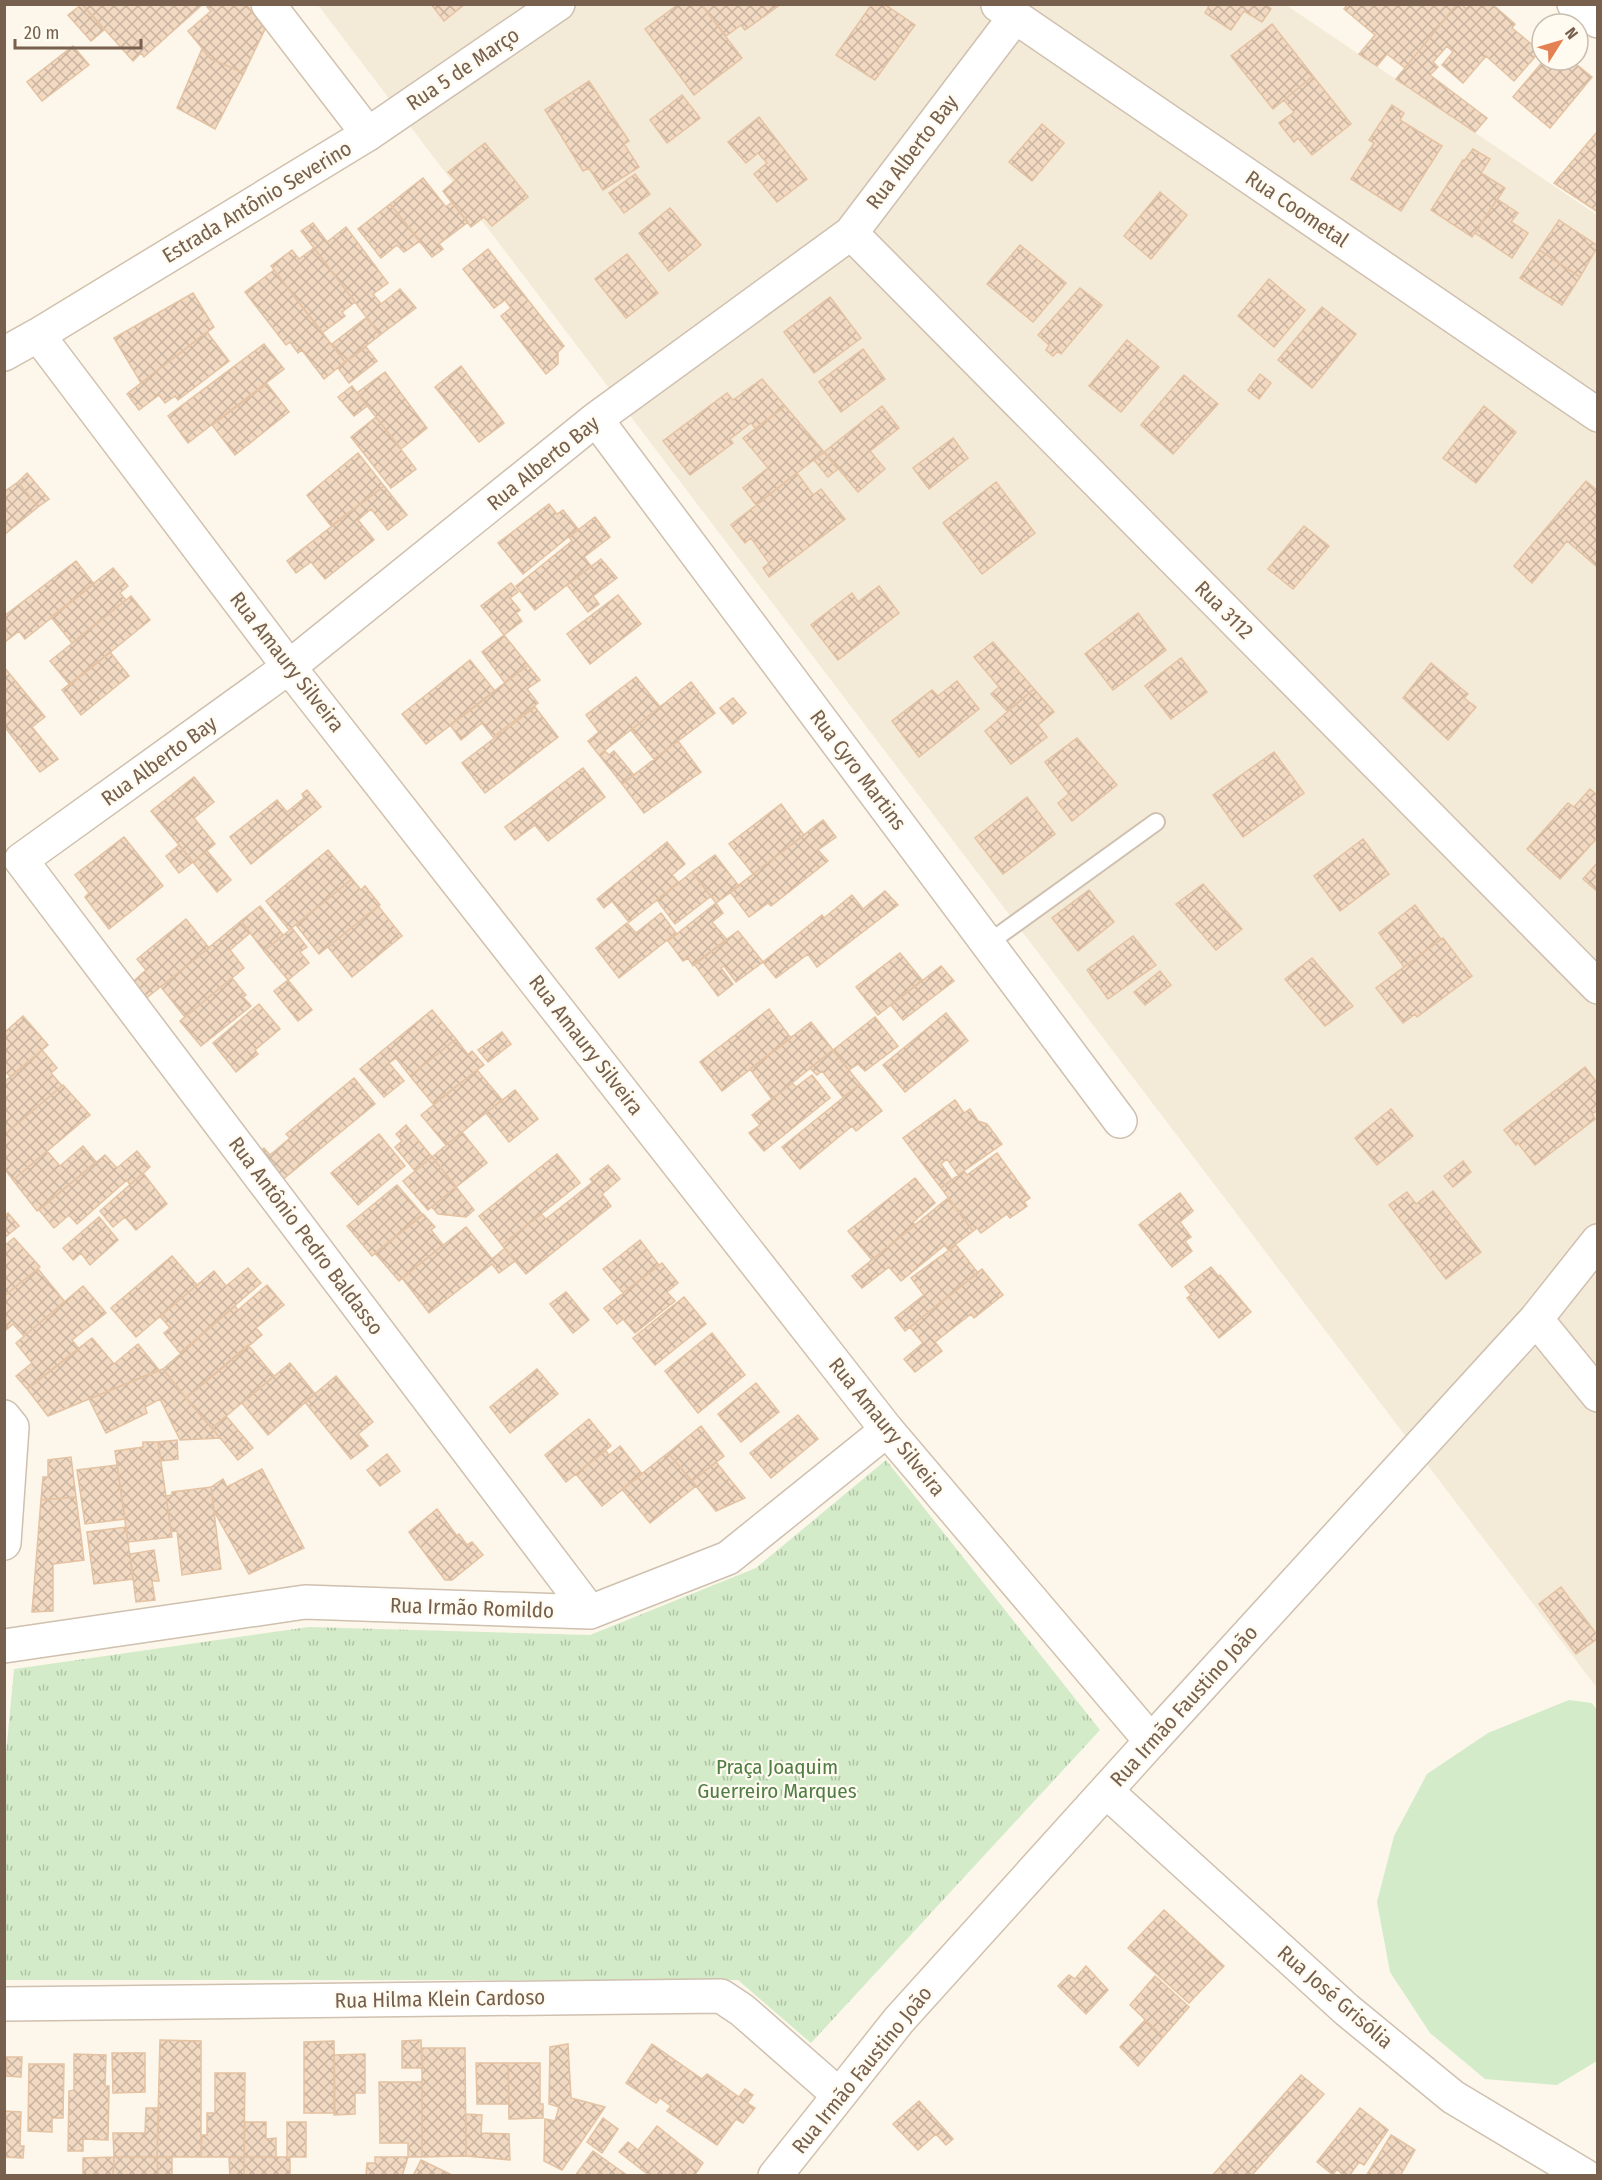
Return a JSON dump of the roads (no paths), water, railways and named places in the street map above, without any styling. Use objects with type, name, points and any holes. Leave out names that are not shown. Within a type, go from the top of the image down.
[{"type":"street","name":"Estrada Antônio Severino","points":[[4,354],[368,134],[268,4]]},
{"type":"street","name":"Rua 5 de Março","points":[[368,134],[558,4]]},
{"type":"street","points":[[1574,4],[1598,21]]},
{"type":"street","name":"Rua Alberto Bay","points":[[21,860],[289,667],[596,419],[851,233],[1006,11]]},
{"type":"street","name":"Rua Coometal","points":[[1006,11],[1598,415]]},
{"type":"street","name":"Rua 3112","points":[[851,233],[1598,987]]},
{"type":"street","name":"Rua Amaury Silveira","points":[[38,335],[289,667],[887,1430],[1151,1741]]},
{"type":"street","name":"Rua Cyro Martins","points":[[596,419],[1120,1121]]},
{"type":"street","name":"Rua Antônio Pedro Baldasso","points":[[21,860],[590,1612]]},
{"type":"street","name":"Rua Irmão Faustino João","points":[[775,2175],[898,2020],[1536,1319],[1598,1241]]},
{"type":"street","points":[[1536,1319],[1598,1395]]},
{"type":"street","points":[[4,1418],[12,1427],[4,1543]]},
{"type":"street","name":"Rua Irmão Romildo","points":[[4,1646],[305,1602],[590,1612],[728,1558],[887,1430]]},
{"type":"street","name":"Rua José Grisólia","points":[[1106,1791],[1347,2010],[1453,2097],[1585,2175]]},
{"type":"street","name":"Rua Hilma Klein Cardoso","points":[[4,2004],[721,1996],[742,2010],[839,2095]]},
{"type":"lane","points":[[987,944],[1156,822]]},
{"type":"park label","name":"Praça Joaquim Guerreiro Marques","points":[[777,1779]]}]
